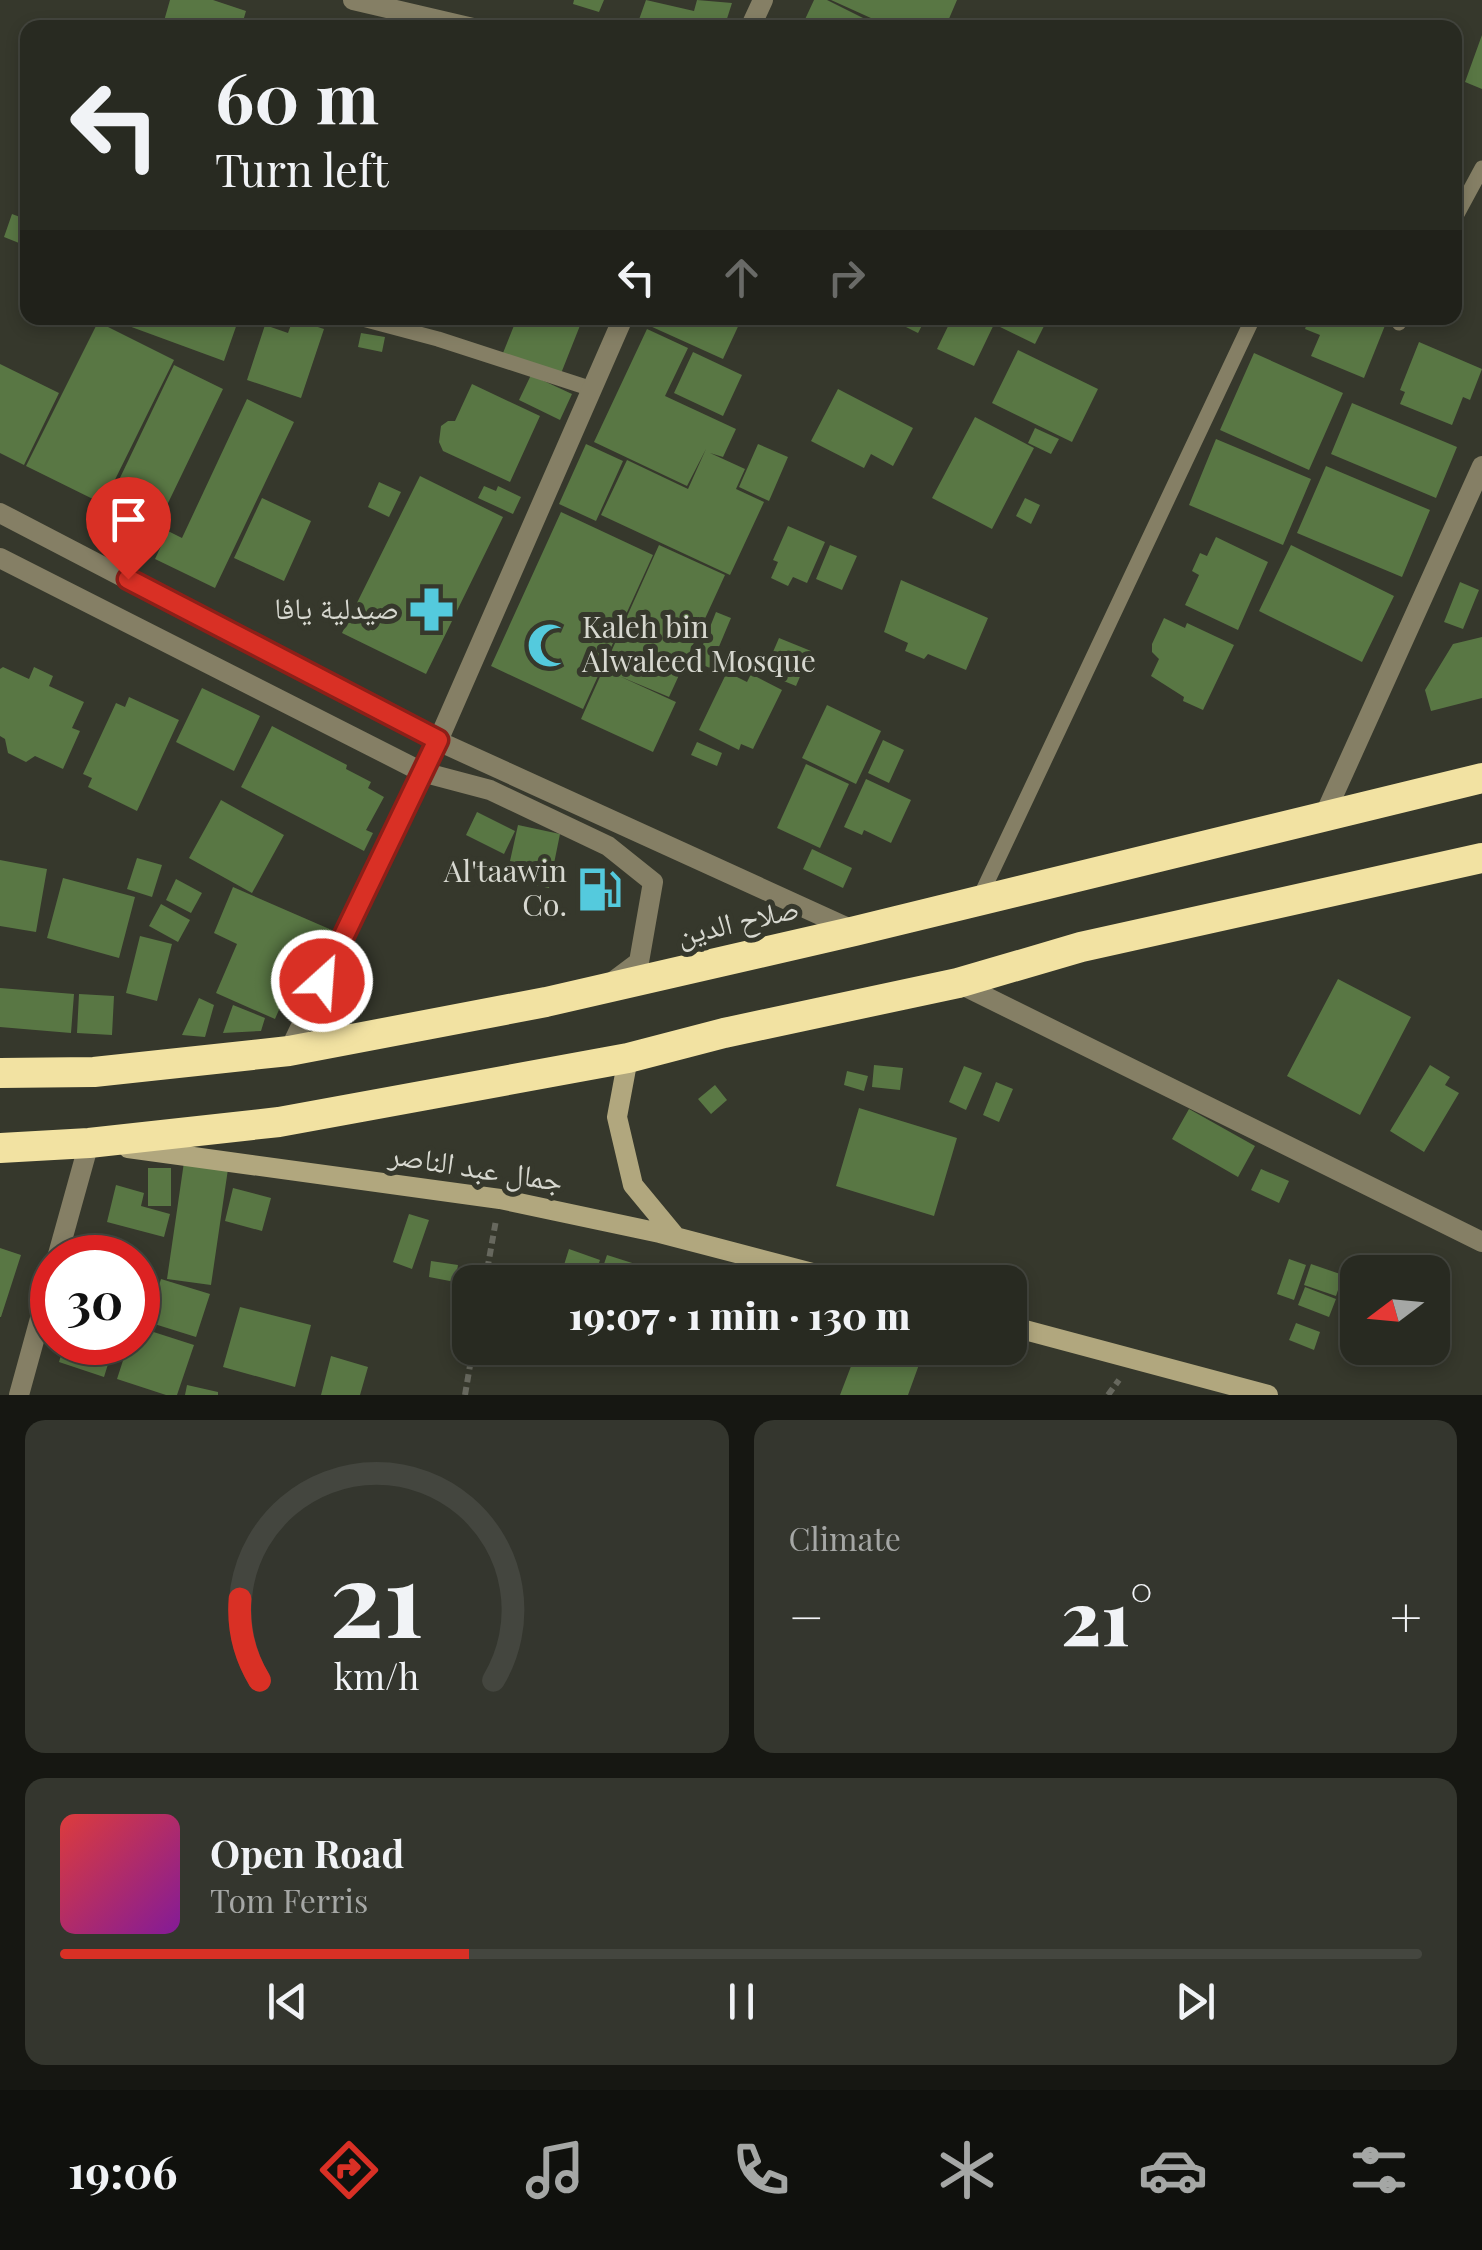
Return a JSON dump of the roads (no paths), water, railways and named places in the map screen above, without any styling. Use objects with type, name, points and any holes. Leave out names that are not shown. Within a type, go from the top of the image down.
[{"type":"highway","name":"صلاح الدين","points":[[0,1073],[94,1072],[289,1051],[601,991],[1482,778]]},
{"type":"highway","points":[[0,1148],[89,1143],[279,1122],[628,1058],[724,1033],[958,983],[1082,946],[1482,858]]},
{"type":"main road","points":[[628,1058],[617,1117],[633,1185],[676,1237]]},
{"type":"main road","name":"جمال عبد الناصر","points":[[89,1143],[500,1199],[783,1265]]},
{"type":"main road","points":[[1027,1331],[1268,1395]]},
{"type":"street","points":[[352,0],[395,4],[447,20]]},
{"type":"street","points":[[289,1051],[438,740],[620,325]]},
{"type":"street","points":[[1324,816],[1482,466]]},
{"type":"street","points":[[0,513],[438,740],[855,931]]},
{"type":"street","points":[[0,558],[422,772],[490,790],[608,846],[653,882],[639,962],[601,991]]},
{"type":"street","points":[[958,983],[1482,1242]]},
{"type":"street","points":[[64,1235],[89,1143]]},
{"type":"street","points":[[19,1395],[30,1355]]},
{"type":"lane","points":[[1462,205],[1482,168]]},
{"type":"lane","points":[[385,325],[592,389]]},
{"type":"lane","points":[[978,899],[1250,325]]},
{"type":"place","name":"صيدلية يافا","points":[[432,609]]},
{"type":"place","name":"Kaleh bin Alwaleed Mosque","points":[[549,645]]},
{"type":"place","name":"Al'taawin Co.","points":[[600,889]]}]
